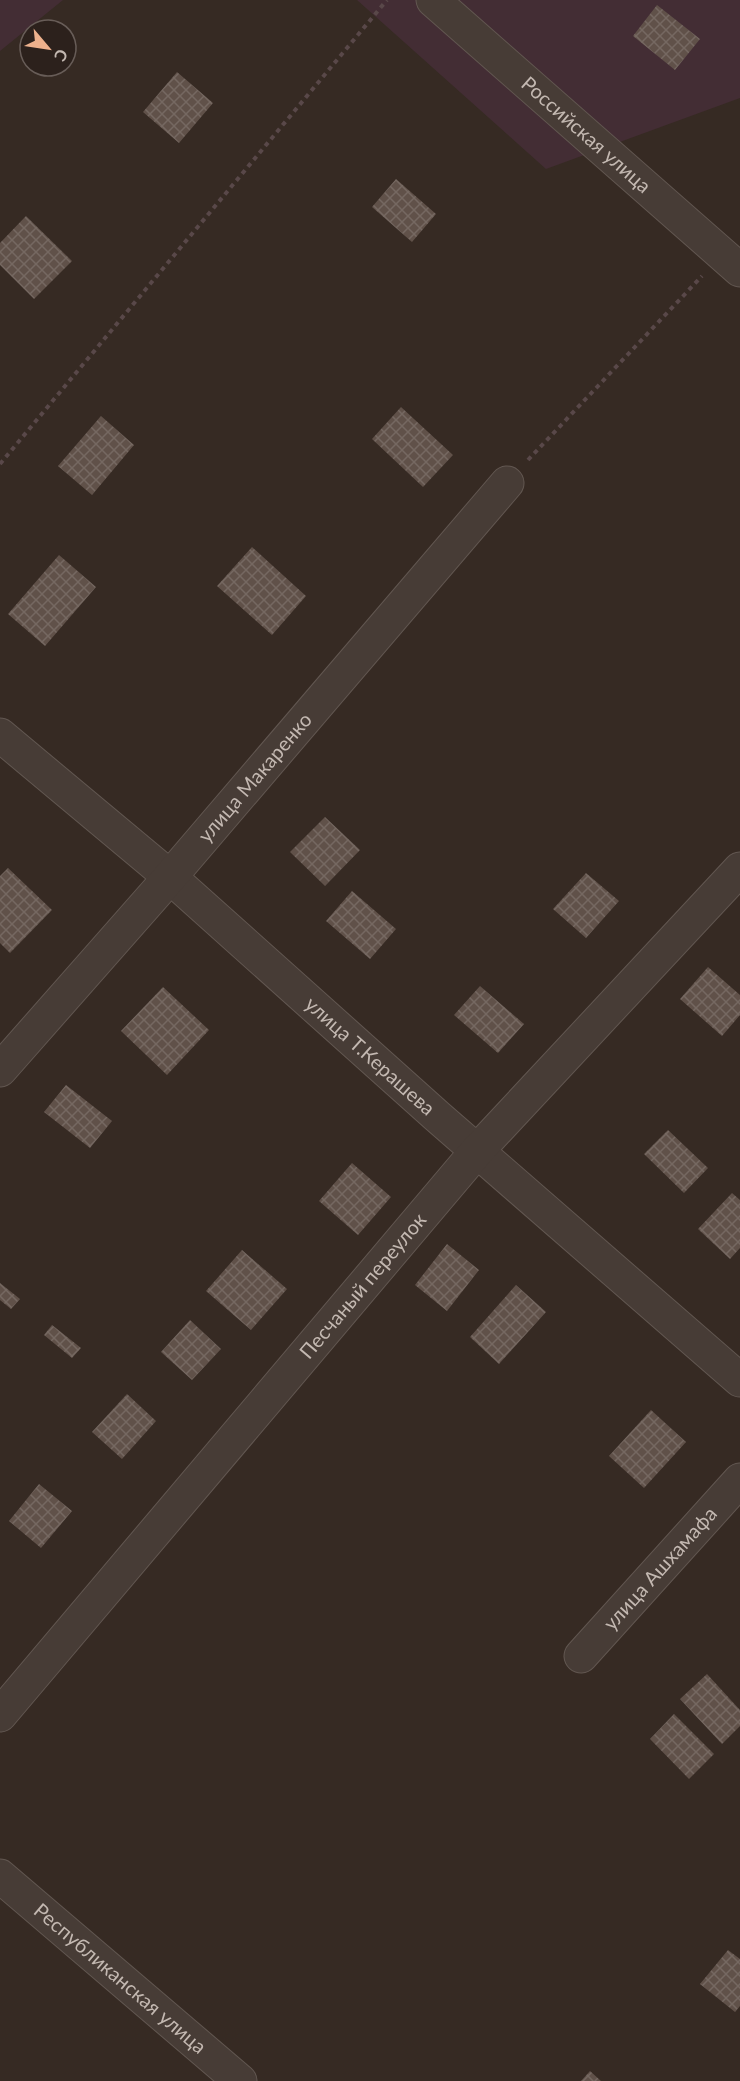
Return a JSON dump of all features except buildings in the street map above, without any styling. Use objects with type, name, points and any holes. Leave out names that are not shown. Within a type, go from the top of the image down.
[{"type":"street","name":"Российская улица","points":[[433,0],[731,262]]},
{"type":"street","name":"улица Макаренко","points":[[0,1070],[170,878],[507,483]]},
{"type":"street","name":"улица Т.Керашева","points":[[0,735],[170,878],[477,1151],[740,1380]]},
{"type":"street","name":"Песчаный переулок","points":[[0,1715],[477,1151],[740,869]]},
{"type":"street","name":"улица Ашхамафа","points":[[581,1656],[740,1480]]},
{"type":"street","name":"Республиканская улица","points":[[0,1876],[240,2081]]},
{"type":"path","points":[[0,464],[387,0]]},
{"type":"path","points":[[507,483],[731,262]]},
{"type":"shaded area","points":[[0,0],[63,0],[41,18],[18,18],[18,36],[0,51]]},
{"type":"shaded area","points":[[357,0],[740,0],[740,98],[546,169]]}]
